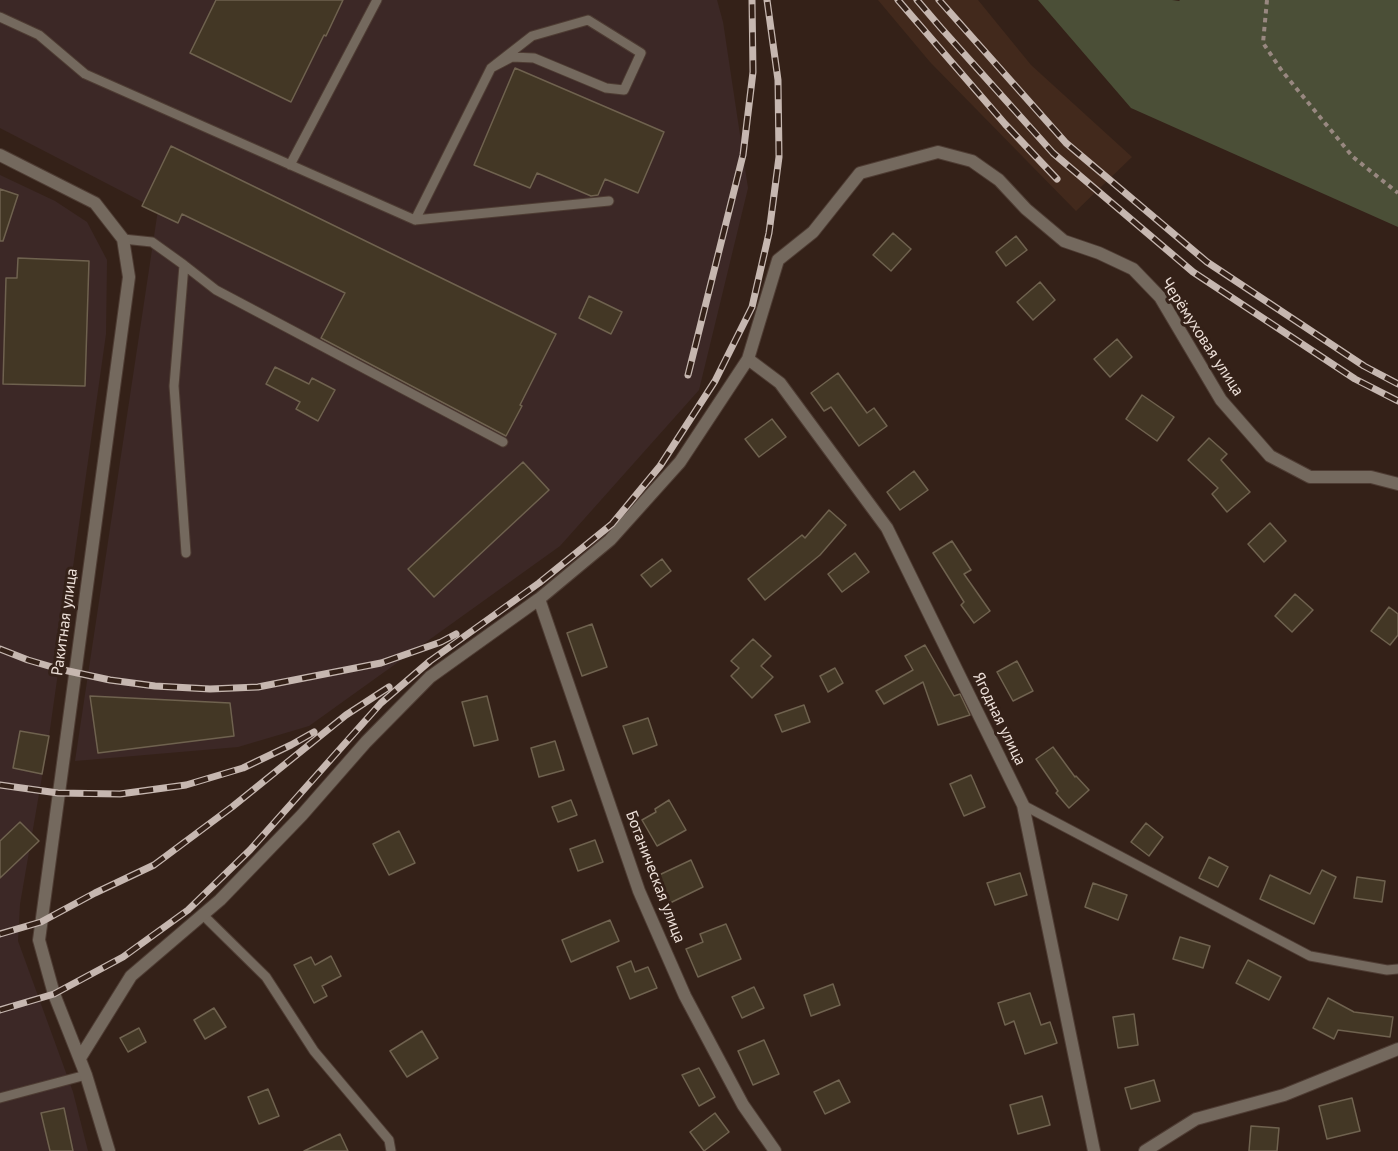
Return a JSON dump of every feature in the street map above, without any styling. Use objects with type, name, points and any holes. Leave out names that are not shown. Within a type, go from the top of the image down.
[{"type":"street","name":"Черёмуховая улица","points":[[80,1059],[131,976],[220,900],[302,815],[366,742],[430,677],[539,599],[610,540],[680,462],[748,359],[778,260],[813,232],[860,173],[938,152],[972,161],[999,180],[1026,209],[1064,241],[1099,253],[1133,269],[1160,297],[1221,400],[1270,456],[1310,477],[1371,477],[1398,484]]},
{"type":"street","name":"Ракитная улица","points":[[0,155],[95,203],[123,239],[129,277],[39,940],[54,994],[86,1075],[109,1151]]},
{"type":"street","name":"Ягодная улица","points":[[748,359],[780,383],[887,528],[1023,805],[1094,1151]]},
{"type":"street","name":"Ботаническая улица","points":[[539,599],[639,891],[685,996],[742,1104],[776,1151]]},
{"type":"street","points":[[1145,1151],[1196,1119],[1284,1095],[1398,1049]]},
{"type":"lane","points":[[290,165],[378,0]]},
{"type":"lane","points":[[0,17],[39,34],[85,74],[415,220],[609,201]]},
{"type":"lane","points":[[415,220],[491,68],[532,36],[588,20],[641,53],[624,90],[606,88],[534,58],[512,57],[491,68]]},
{"type":"lane","points":[[123,239],[152,242],[216,290],[503,442]]},
{"type":"lane","points":[[184,264],[174,386],[186,553]]},
{"type":"lane","points":[[1023,805],[1310,956],[1387,970],[1398,969]]},
{"type":"lane","points":[[202,914],[266,977],[314,1051],[389,1140],[391,1151]]},
{"type":"lane","points":[[0,1098],[86,1075]]},
{"type":"path","points":[[1267,0],[1263,43],[1282,71],[1353,157],[1398,193]]},
{"type":"shaded area","points":[[0,0],[717,0],[723,22],[748,188],[699,390],[560,546],[309,726],[238,747],[75,761],[158,210],[0,128]]},
{"type":"shaded area","points":[[878,0],[978,0],[1031,65],[1132,157],[1076,211],[930,62]]},
{"type":"shaded area","points":[[0,175],[55,201],[87,222],[107,260],[106,334],[49,736],[20,904],[18,941],[73,1092],[88,1151],[0,1151]]},
{"type":"green space","points":[[1038,0],[1398,0],[1398,227],[1131,108]]},
{"type":"building","points":[[216,0],[343,0],[291,102],[190,53]]},
{"type":"building","points":[[515,68],[664,132],[638,193],[605,179],[598,195],[591,196],[537,173],[530,188],[474,165]]},
{"type":"building","points":[[171,146],[556,334],[506,436],[321,338],[345,293],[182,214],[178,223],[142,206]]},
{"type":"building","points":[[0,189],[18,195],[3,241],[0,241]]},
{"type":"building","points":[[893,233],[911,249],[891,271],[873,255]]},
{"type":"building","points":[[1016,236],[1027,250],[1006,266],[996,252]]},
{"type":"building","points":[[18,258],[89,261],[85,386],[3,384],[6,278],[17,278]]},
{"type":"building","points":[[1040,282],[1055,300],[1033,320],[1017,302]]},
{"type":"building","points":[[589,296],[622,312],[611,334],[579,318]]},
{"type":"building","points":[[1117,339],[1132,357],[1110,377],[1094,359]]},
{"type":"building","points":[[275,367],[309,384],[312,378],[335,390],[318,421],[296,409],[300,402],[266,384]]},
{"type":"building","points":[[838,373],[867,413],[874,408],[887,426],[859,446],[831,407],[824,411],[811,393]]},
{"type":"building","points":[[1142,395],[1174,417],[1157,441],[1126,419]]},
{"type":"building","points":[[772,419],[786,437],[759,457],[745,439]]},
{"type":"building","points":[[1209,438],[1227,454],[1221,460],[1250,492],[1227,512],[1212,494],[1218,488],[1188,460]]},
{"type":"building","points":[[523,462],[549,490],[434,597],[408,569]]},
{"type":"building","points":[[914,471],[928,490],[900,510],[887,492]]},
{"type":"building","points":[[829,510],[846,525],[820,555],[765,600],[748,579],[802,535],[805,538]]},
{"type":"building","points":[[1270,523],[1286,541],[1264,562],[1248,544]]},
{"type":"building","points":[[952,541],[971,570],[964,574],[990,611],[974,623],[961,605],[964,602],[933,553]]},
{"type":"building","points":[[855,553],[869,572],[842,592],[828,574]]},
{"type":"building","points":[[662,559],[671,571],[651,587],[641,575]]},
{"type":"building","points":[[1295,594],[1313,610],[1292,632],[1275,616]]},
{"type":"building","points":[[1389,607],[1398,614],[1398,635],[1390,645],[1371,631]]},
{"type":"building","points":[[592,624],[607,667],[582,676],[567,633]]},
{"type":"building","points":[[753,639],[771,656],[761,666],[773,677],[752,698],[731,676],[739,668],[731,661]]},
{"type":"building","points":[[925,645],[954,696],[960,694],[970,715],[938,725],[923,682],[884,704],[876,691],[913,670],[905,656]]},
{"type":"building","points":[[1017,661],[1033,691],[1013,701],[997,672]]},
{"type":"building","points":[[835,668],[843,683],[828,692],[820,676]]},
{"type":"building","points":[[90,696],[230,703],[234,736],[98,753]]},
{"type":"building","points":[[487,696],[498,740],[474,746],[462,702]]},
{"type":"building","points":[[804,705],[810,722],[782,732],[775,715]]},
{"type":"building","points":[[648,718],[657,745],[633,754],[623,726]]},
{"type":"building","points":[[20,731],[49,736],[42,774],[13,768]]},
{"type":"building","points":[[555,741],[564,770],[539,777],[531,748]]},
{"type":"building","points":[[1053,747],[1075,777],[1089,790],[1069,808],[1056,793],[1058,791],[1036,759]]},
{"type":"building","points":[[971,775],[985,807],[964,816],[950,784]]},
{"type":"building","points":[[571,800],[577,815],[558,822],[552,807]]},
{"type":"building","points":[[669,800],[686,830],[657,846],[642,820],[656,812],[655,809]]},
{"type":"building","points":[[20,822],[39,841],[0,878],[0,841]]},
{"type":"building","points":[[1146,823],[1163,837],[1149,856],[1131,842]]},
{"type":"building","points":[[399,831],[415,863],[389,875],[373,844]]},
{"type":"building","points":[[595,840],[603,862],[578,871],[570,849]]},
{"type":"building","points":[[1209,857],[1228,867],[1218,887],[1199,878]]},
{"type":"building","points":[[691,860],[703,887],[670,903],[657,876]]},
{"type":"building","points":[[1322,870],[1336,877],[1314,924],[1260,899],[1270,875],[1310,894]]},
{"type":"building","points":[[1020,873],[1027,895],[995,905],[987,883]]},
{"type":"building","points":[[1357,877],[1385,881],[1382,902],[1354,898]]},
{"type":"building","points":[[1093,883],[1127,895],[1118,920],[1085,907]]},
{"type":"building","points":[[610,920],[619,941],[571,962],[562,940]]},
{"type":"building","points":[[726,924],[741,959],[698,977],[686,949],[703,942],[700,934]]},
{"type":"building","points":[[1180,937],[1210,946],[1203,968],[1173,959]]},
{"type":"building","points":[[331,956],[341,976],[322,986],[327,996],[314,1003],[294,965],[311,957],[315,965]]},
{"type":"building","points":[[1248,960],[1281,977],[1269,1000],[1236,983]]},
{"type":"building","points":[[631,961],[635,972],[648,967],[657,988],[630,999],[617,967]]},
{"type":"building","points":[[833,984],[840,1005],[811,1016],[804,995]]},
{"type":"building","points":[[754,987],[764,1008],[742,1018],[732,997]]},
{"type":"building","points":[[1030,993],[1041,1025],[1050,1022],[1057,1043],[1025,1054],[1014,1021],[1005,1025],[998,1003]]},
{"type":"building","points":[[1328,998],[1354,1012],[1393,1017],[1390,1037],[1338,1030],[1334,1039],[1313,1028]]},
{"type":"building","points":[[214,1008],[226,1027],[205,1039],[194,1020]]},
{"type":"building","points":[[1134,1014],[1138,1045],[1118,1048],[1113,1017]]},
{"type":"building","points":[[139,1028],[146,1042],[128,1052],[120,1038]]},
{"type":"building","points":[[422,1031],[438,1058],[407,1077],[390,1051]]},
{"type":"building","points":[[764,1040],[779,1074],[753,1085],[738,1051]]},
{"type":"building","points":[[699,1068],[715,1097],[699,1106],[682,1075]]},
{"type":"building","points":[[839,1080],[850,1102],[825,1114],[814,1092]]},
{"type":"building","points":[[1154,1080],[1160,1101],[1131,1109],[1125,1088]]},
{"type":"building","points":[[268,1089],[279,1116],[259,1124],[248,1097]]},
{"type":"building","points":[[1042,1096],[1050,1125],[1018,1134],[1010,1105]]},
{"type":"building","points":[[1352,1098],[1360,1131],[1327,1139],[1319,1106]]},
{"type":"building","points":[[64,1108],[73,1151],[50,1151],[41,1113]]},
{"type":"building","points":[[715,1113],[729,1132],[704,1151],[690,1132]]},
{"type":"building","points":[[1251,1126],[1279,1128],[1277,1151],[1249,1151]]},
{"type":"building","points":[[340,1134],[348,1151],[304,1151]]},
{"type":"railway","points":[[688,375],[743,155],[753,72],[752,0]]},
{"type":"railway","points":[[0,1010],[54,994],[123,957],[188,910],[250,850],[381,703],[430,661],[539,583],[612,524],[660,466],[715,381],[752,307],[769,233],[779,157],[778,80],[767,0]]},
{"type":"railway","points":[[898,0],[1005,124],[1057,179]]},
{"type":"railway","points":[[917,0],[1053,153],[1193,272],[1355,379],[1398,401]]},
{"type":"railway","points":[[939,0],[1066,143],[1207,262],[1364,366],[1398,384]]},
{"type":"railway","points":[[0,649],[59,669],[110,680],[155,686],[210,689],[258,687],[381,663],[441,642],[456,634]]},
{"type":"railway","points":[[0,934],[41,922],[154,865],[232,807],[346,715],[389,687]]},
{"type":"railway","points":[[0,785],[58,793],[120,794],[186,785],[243,768],[314,732]]}]
